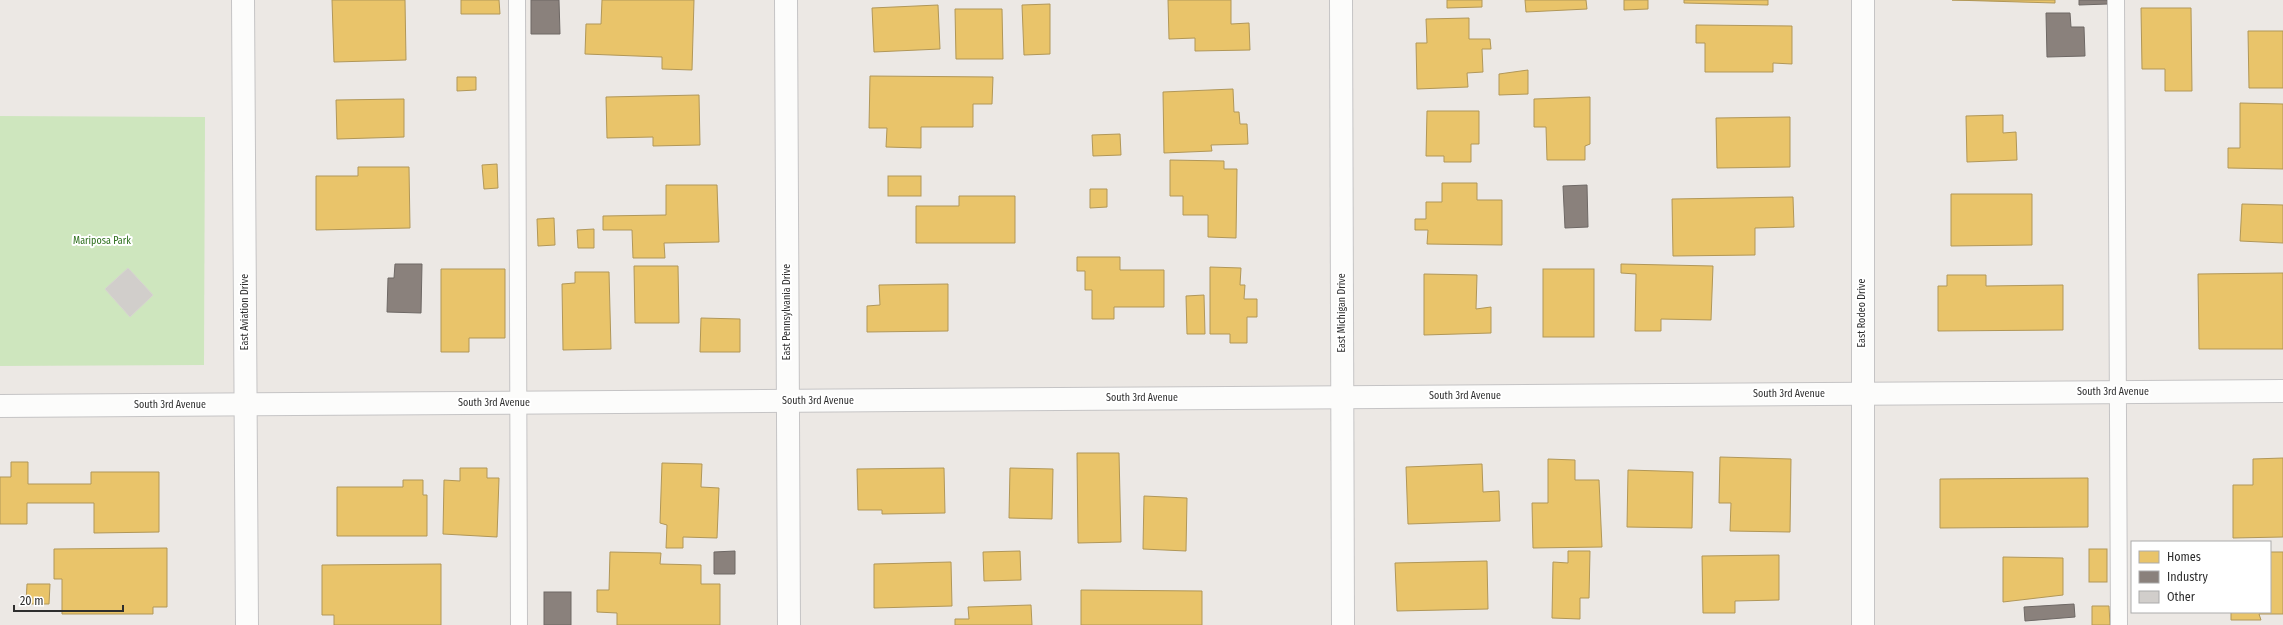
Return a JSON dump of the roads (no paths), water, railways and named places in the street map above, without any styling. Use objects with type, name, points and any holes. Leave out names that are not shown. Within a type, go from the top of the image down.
[{"type":"street","name":"East Aviation Drive","points":[[243,0],[246,625]]},
{"type":"street","name":"East Pennsylvania Drive","points":[[786,0],[789,625]]},
{"type":"street","name":"East Michigan Drive","points":[[1341,0],[1343,625]]},
{"type":"street","name":"East Rodeo Drive","points":[[1863,0],[1863,625]]},
{"type":"street","name":"South 3rd Avenue","points":[[0,406],[2283,391]]},
{"type":"lane","points":[[516,0],[518,625]]},
{"type":"lane","points":[[2116,0],[2119,625]]},
{"type":"park label","name":"Mariposa Park","points":[[102,241]]}]
